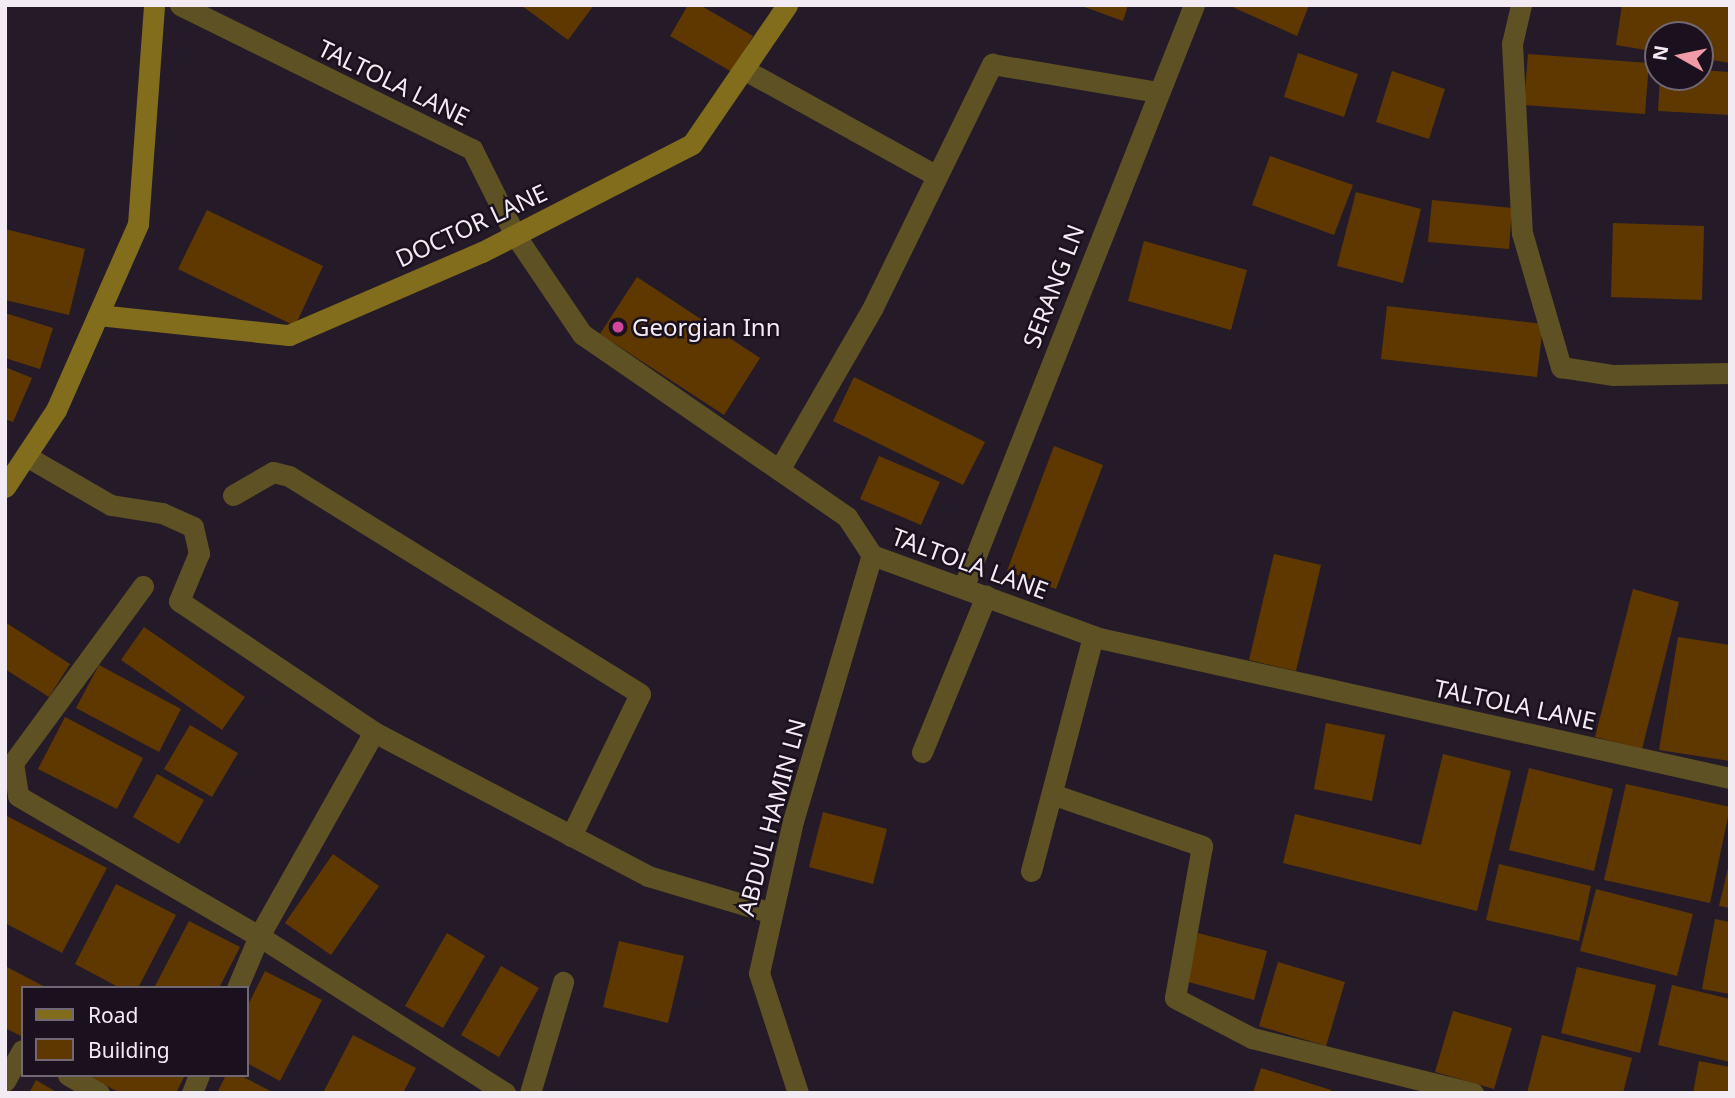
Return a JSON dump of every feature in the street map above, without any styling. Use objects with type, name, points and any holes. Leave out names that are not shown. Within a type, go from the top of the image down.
[{"type":"street","points":[[5,487],[56,410],[138,224],[154,5]]},
{"type":"street","name":"TALTOLA LANE","points":[[180,5],[472,149],[514,235],[582,334],[846,517],[872,555],[1093,636],[1730,778]]},
{"type":"street","name":"DOCTOR LANE","points":[[98,315],[289,335],[514,235],[692,144],[787,5]]},
{"type":"street","name":"SERANG LN","points":[[963,588],[1157,92],[1194,5]]},
{"type":"street","points":[[1521,5],[1512,44],[1522,233],[1561,367],[1613,375],[1730,373]]},
{"type":"street","points":[[779,470],[873,307],[992,64],[1157,92]]},
{"type":"street","points":[[744,70],[937,176]]},
{"type":"street","points":[[26,456],[111,505],[162,513],[192,527],[198,553],[179,601],[374,732],[648,876],[772,913]]},
{"type":"street","points":[[233,495],[272,472],[289,476],[640,694],[572,835]]},
{"type":"street","name":"ABDUL HAMIN LN","points":[[798,1093],[759,973],[772,913],[872,555]]},
{"type":"street","points":[[143,586],[13,763],[18,796],[259,936],[505,1093]]},
{"type":"street","points":[[922,752],[986,596]]},
{"type":"street","points":[[1031,871],[1093,636]]},
{"type":"street","points":[[238,986],[259,936],[374,732]]},
{"type":"street","points":[[1052,794],[1202,846],[1175,998],[1252,1038],[1473,1093]]},
{"type":"street","points":[[530,1093],[563,982]]},
{"type":"street","points":[[5,1040],[21,1049]]},
{"type":"street","points":[[5,1081],[21,1052]]},
{"type":"street","points":[[71,1077],[99,1093]]},
{"type":"building","points":[[521,5],[594,5],[568,40]]},
{"type":"building","points":[[688,5],[700,5],[753,36],[732,72],[670,36]]},
{"type":"building","points":[[1079,5],[1128,5],[1123,21]]},
{"type":"building","points":[[1228,5],[1309,5],[1297,36]]},
{"type":"building","points":[[1622,5],[1730,5],[1730,63],[1714,60],[1714,21],[1644,21],[1644,50],[1616,45]]},
{"type":"building","points":[[1298,53],[1358,74],[1344,117],[1284,97]]},
{"type":"building","points":[[1528,54],[1644,63],[1644,91],[1647,91],[1645,114],[1524,105]]},
{"type":"building","points":[[1392,71],[1445,89],[1429,139],[1376,122]]},
{"type":"building","points":[[1714,71],[1730,72],[1730,115],[1658,111],[1659,91],[1714,91]]},
{"type":"building","points":[[1270,156],[1353,185],[1334,235],[1252,205]]},
{"type":"building","points":[[1356,192],[1421,209],[1403,283],[1337,266]]},
{"type":"building","points":[[1432,200],[1512,208],[1509,249],[1428,242]]},
{"type":"building","points":[[207,210],[323,266],[295,326],[178,269]]},
{"type":"building","points":[[1613,223],[1704,226],[1702,300],[1611,297]]},
{"type":"building","points":[[5,229],[85,249],[69,315],[5,300]]},
{"type":"building","points":[[1144,241],[1247,270],[1231,330],[1128,301]]},
{"type":"building","points":[[637,277],[760,358],[724,415],[600,334]]},
{"type":"building","points":[[1387,306],[1543,324],[1537,377],[1381,359]]},
{"type":"building","points":[[5,313],[53,328],[40,369],[5,358]]},
{"type":"building","points":[[5,367],[32,378],[13,422],[5,419]]},
{"type":"building","points":[[854,377],[985,442],[963,485],[833,421]]},
{"type":"building","points":[[1054,446],[1103,465],[1056,589],[1007,571]]},
{"type":"building","points":[[879,456],[940,482],[921,525],[860,499]]},
{"type":"building","points":[[1274,554],[1321,565],[1296,671],[1249,660]]},
{"type":"building","points":[[1633,589],[1679,602],[1642,749],[1595,737]]},
{"type":"building","points":[[5,622],[70,664],[49,697],[5,669]]},
{"type":"building","points":[[144,627],[245,697],[222,730],[121,660]]},
{"type":"building","points":[[1678,637],[1730,645],[1730,761],[1659,750]]},
{"type":"building","points":[[99,665],[181,709],[159,752],[76,708]]},
{"type":"building","points":[[65,717],[143,758],[117,809],[38,769]]},
{"type":"building","points":[[1326,723],[1385,735],[1372,801],[1314,789]]},
{"type":"building","points":[[190,725],[238,753],[212,797],[164,769]]},
{"type":"building","points":[[1443,754],[1511,771],[1477,911],[1283,863],[1295,814],[1421,845]]},
{"type":"building","points":[[1529,768],[1613,789],[1594,871],[1509,850]]},
{"type":"building","points":[[157,774],[204,800],[179,844],[133,817]]},
{"type":"building","points":[[1626,784],[1730,807],[1710,903],[1604,880]]},
{"type":"building","points":[[823,812],[887,829],[873,884],[809,867]]},
{"type":"building","points":[[5,815],[107,868],[62,953],[5,923]]},
{"type":"building","points":[[333,854],[379,886],[331,955],[285,923]]},
{"type":"building","points":[[1499,864],[1591,886],[1579,941],[1486,920]]},
{"type":"building","points":[[1730,864],[1730,908],[1719,906]]},
{"type":"building","points":[[116,884],[176,915],[139,986],[116,986],[75,964]]},
{"type":"building","points":[[1596,889],[1693,914],[1677,976],[1580,951]]},
{"type":"building","points":[[1715,919],[1730,922],[1730,994],[1702,989]]},
{"type":"building","points":[[189,921],[240,947],[220,986],[155,986]]},
{"type":"building","points":[[447,933],[485,956],[443,1028],[405,1006]]},
{"type":"building","points":[[1198,933],[1267,951],[1254,1000],[1185,981]]},
{"type":"building","points":[[619,941],[684,956],[668,1023],[603,1007]]},
{"type":"building","points":[[1278,962],[1345,982],[1326,1046],[1259,1026]]},
{"type":"building","points":[[5,966],[43,986],[21,986],[21,1036],[5,1028]]},
{"type":"building","points":[[501,966],[539,988],[499,1057],[461,1035]]},
{"type":"building","points":[[1577,967],[1656,985],[1640,1053],[1561,1033]]},
{"type":"building","points":[[265,971],[322,1000],[280,1081],[248,1064],[248,1005]]},
{"type":"building","points":[[1672,985],[1730,999],[1730,1062],[1658,1045]]},
{"type":"building","points":[[1453,1011],[1512,1028],[1494,1089],[1435,1072]]},
{"type":"building","points":[[353,1035],[416,1068],[403,1093],[323,1093]]},
{"type":"building","points":[[1542,1035],[1632,1058],[1623,1093],[1527,1093]]},
{"type":"building","points":[[1699,1061],[1730,1067],[1730,1093],[1693,1093]]},
{"type":"building","points":[[1261,1068],[1331,1090],[1330,1093],[1253,1093]]},
{"type":"building","points":[[91,1077],[184,1077],[176,1093],[120,1093]]},
{"type":"building","points":[[225,1077],[244,1077],[274,1093],[217,1093]]},
{"type":"building","points":[[36,1080],[58,1093],[29,1093]]},
{"type":"place","name":"Georgian Inn","points":[[618,327]]}]
